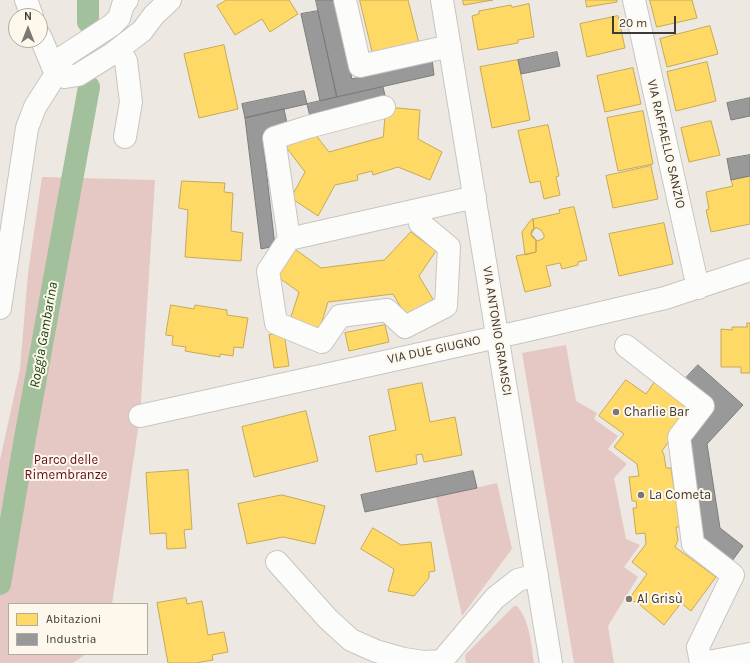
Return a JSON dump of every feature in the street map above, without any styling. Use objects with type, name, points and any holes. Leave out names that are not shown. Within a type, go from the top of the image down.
[{"type":"street","points":[[0,308],[27,128],[35,107],[56,74],[63,57],[112,25],[119,18],[123,5],[127,0]]},
{"type":"street","points":[[45,48],[56,74],[65,77],[78,75],[118,50],[142,31],[153,7],[170,0]]},
{"type":"street","points":[[345,0],[360,66],[450,46]]},
{"type":"street","name":"VIA ANTONIO GRAMSCI","points":[[442,0],[551,663]]},
{"type":"street","name":"VIA RAFFAELLO SANZIO","points":[[634,0],[698,288]]},
{"type":"street","points":[[118,50],[126,61],[131,102],[125,137]]},
{"type":"street","points":[[384,107],[308,127],[274,138],[289,239],[268,271],[276,323],[322,342],[340,316],[386,310],[405,327],[446,306],[449,247],[420,223]]},
{"type":"street","points":[[289,239],[475,197]]},
{"type":"street","name":"VIA DUE GIUGNO","points":[[140,416],[498,337],[665,298],[750,270]]},
{"type":"street","points":[[626,346],[703,406],[679,437],[693,544],[733,575],[698,647],[702,663],[750,654]]},
{"type":"street","points":[[277,562],[328,619],[351,640],[376,651],[404,659],[424,662],[441,662],[495,598],[518,580],[537,575]]},
{"type":"green space","name":"Parco delle Rimembranze","points":[[42,177],[155,180],[140,416],[112,603],[8,603],[8,655],[85,655],[73,663],[0,663],[0,460],[20,369],[28,273]]},
{"type":"green space","points":[[566,345],[576,401],[597,413],[594,419],[618,436],[608,449],[627,464],[614,478],[626,539],[640,545],[624,567],[638,577],[608,626],[614,663],[574,663],[522,353]]},
{"type":"green space","points":[[497,483],[512,549],[462,616],[436,497]]},
{"type":"green space","points":[[514,606],[517,606],[525,619],[531,641],[534,663],[466,663],[465,655]]},
{"type":"building: Abitazioni","points":[[227,0],[289,0],[298,14],[270,32],[262,19],[235,35],[217,6]]},
{"type":"building: Abitazioni","points":[[360,0],[408,0],[420,47],[374,58]]},
{"type":"building: Abitazioni","points":[[463,0],[493,0],[464,5]]},
{"type":"building: Abitazioni","points":[[586,0],[617,0],[617,2],[587,7]]},
{"type":"building: Abitazioni","points":[[650,0],[692,0],[697,18],[657,27]]},
{"type":"building: Abitazioni","points":[[529,4],[534,37],[518,40],[518,43],[478,50],[472,16],[479,14],[479,11],[511,5],[512,7]]},
{"type":"building: Abitazioni","points":[[618,16],[625,48],[587,57],[580,24]]},
{"type":"building: Abitazioni","points":[[710,26],[718,54],[667,67],[660,39]]},
{"type":"building: Abitazioni","points":[[224,45],[238,109],[199,118],[184,54]]},
{"type":"building: Abitazioni","points":[[518,60],[530,120],[492,128],[480,67]]},
{"type":"building: Abitazioni","points":[[707,62],[716,101],[676,111],[667,72]]},
{"type":"building: Abitazioni","points":[[633,68],[641,104],[605,112],[597,76]]},
{"type":"building: Abitazioni","points":[[386,107],[420,110],[418,139],[442,152],[430,180],[398,167],[373,175],[372,171],[357,175],[358,180],[335,185],[318,216],[291,198],[305,172],[286,147],[311,129],[329,152],[383,137]]},
{"type":"building: Abitazioni","points":[[643,111],[653,164],[618,171],[607,118]]},
{"type":"building: Abitazioni","points":[[711,121],[720,155],[689,162],[681,128]]},
{"type":"building: Abitazioni","points":[[548,125],[559,176],[556,177],[560,195],[544,199],[540,181],[530,183],[518,131]]},
{"type":"building: Abitazioni","points":[[651,166],[658,199],[613,208],[606,176]]},
{"type":"building: Abitazioni","points":[[750,176],[750,224],[711,232],[706,210],[709,209],[706,192],[733,186],[731,180]]},
{"type":"building: Abitazioni","points":[[182,181],[225,183],[224,192],[233,193],[231,231],[243,233],[241,261],[185,257],[188,210],[179,208]]},
{"type":"building: Abitazioni","points":[[574,207],[587,260],[578,262],[578,265],[562,269],[560,263],[546,266],[551,286],[525,292],[516,256],[536,252],[536,240],[531,234],[534,229],[533,219],[560,213],[559,210]]},
{"type":"building: Abitazioni","points":[[533,219],[534,229],[531,234],[536,240],[536,252],[525,255],[522,232]]},
{"type":"building: Abitazioni","points":[[664,223],[673,264],[619,276],[609,234]]},
{"type":"building: Abitazioni","points":[[537,228],[541,230],[544,235],[544,238],[538,241],[533,238],[531,234],[532,230]]},
{"type":"building: Abitazioni","points":[[411,232],[436,251],[419,276],[434,301],[406,316],[393,294],[328,302],[319,331],[290,320],[299,292],[272,273],[292,247],[321,268],[384,260]]},
{"type":"building: Abitazioni","points":[[171,305],[194,309],[195,305],[227,310],[227,315],[248,318],[243,348],[234,347],[233,356],[220,354],[220,357],[185,351],[186,347],[172,345],[173,336],[166,335]]},
{"type":"building: Abitazioni","points":[[747,323],[750,323],[750,373],[741,373],[741,367],[721,367],[721,329],[732,330],[732,327],[747,327]]},
{"type":"building: Abitazioni","points":[[385,325],[389,342],[349,351],[345,333]]},
{"type":"building: Abitazioni","points":[[284,333],[289,366],[274,368],[269,335]]},
{"type":"building: Abitazioni","points":[[626,380],[646,394],[655,381],[692,408],[662,451],[666,468],[671,468],[680,527],[676,527],[678,540],[675,547],[716,577],[691,611],[681,603],[664,625],[639,604],[629,599],[647,574],[632,562],[646,544],[645,533],[636,534],[633,508],[637,508],[636,501],[632,501],[629,477],[639,476],[637,464],[614,447],[624,434],[599,416]]},
{"type":"building: Abitazioni","points":[[422,383],[430,422],[455,417],[462,455],[424,462],[422,454],[416,455],[417,464],[376,472],[369,436],[396,430],[388,390]]},
{"type":"building: Abitazioni","points":[[306,411],[318,461],[254,477],[242,427]]},
{"type":"building: Abitazioni","points":[[188,470],[192,529],[184,530],[186,548],[167,549],[166,533],[150,534],[146,473]]},
{"type":"building: Abitazioni","points":[[282,495],[325,506],[315,544],[283,537],[247,544],[238,504]]},
{"type":"building: Abitazioni","points":[[373,528],[401,545],[431,542],[435,571],[429,572],[429,578],[414,596],[388,591],[394,569],[361,549]]},
{"type":"building: Abitazioni","points":[[186,598],[187,604],[202,601],[208,635],[224,632],[228,652],[212,655],[213,660],[196,663],[168,663],[157,603]]},
{"type":"building: Industria","points":[[316,0],[335,0],[352,79],[432,59],[434,75],[337,97]]},
{"type":"building: Industria","points":[[318,11],[337,97],[320,101],[301,14]]},
{"type":"building: Industria","points":[[557,52],[560,66],[521,74],[518,60]]},
{"type":"building: Industria","points":[[383,87],[387,104],[311,121],[307,104]]},
{"type":"building: Industria","points":[[304,91],[307,104],[245,118],[242,104]]},
{"type":"building: Industria","points":[[750,98],[750,116],[731,120],[727,103]]},
{"type":"building: Industria","points":[[284,109],[288,128],[262,134],[275,246],[261,249],[245,118]]},
{"type":"building: Industria","points":[[750,155],[750,176],[731,180],[727,159]]},
{"type":"building: Industria","points":[[698,365],[743,405],[707,444],[720,528],[743,546],[732,561],[703,537],[688,436],[713,405],[685,379]]},
{"type":"building: Industria","points":[[473,471],[477,488],[365,512],[361,495]]},
{"type":"waterway","name":"Roggia Gambarina","points":[[88,0],[88,22]]},
{"type":"waterway","name":"Roggia Gambarina","points":[[0,584],[89,87]]},
{"type":"place","name":"Charlie Bar","points":[[616,412]]},
{"type":"place","name":"La Cometa","points":[[641,495]]},
{"type":"place","name":"Al Grisù","points":[[629,599]]}]
